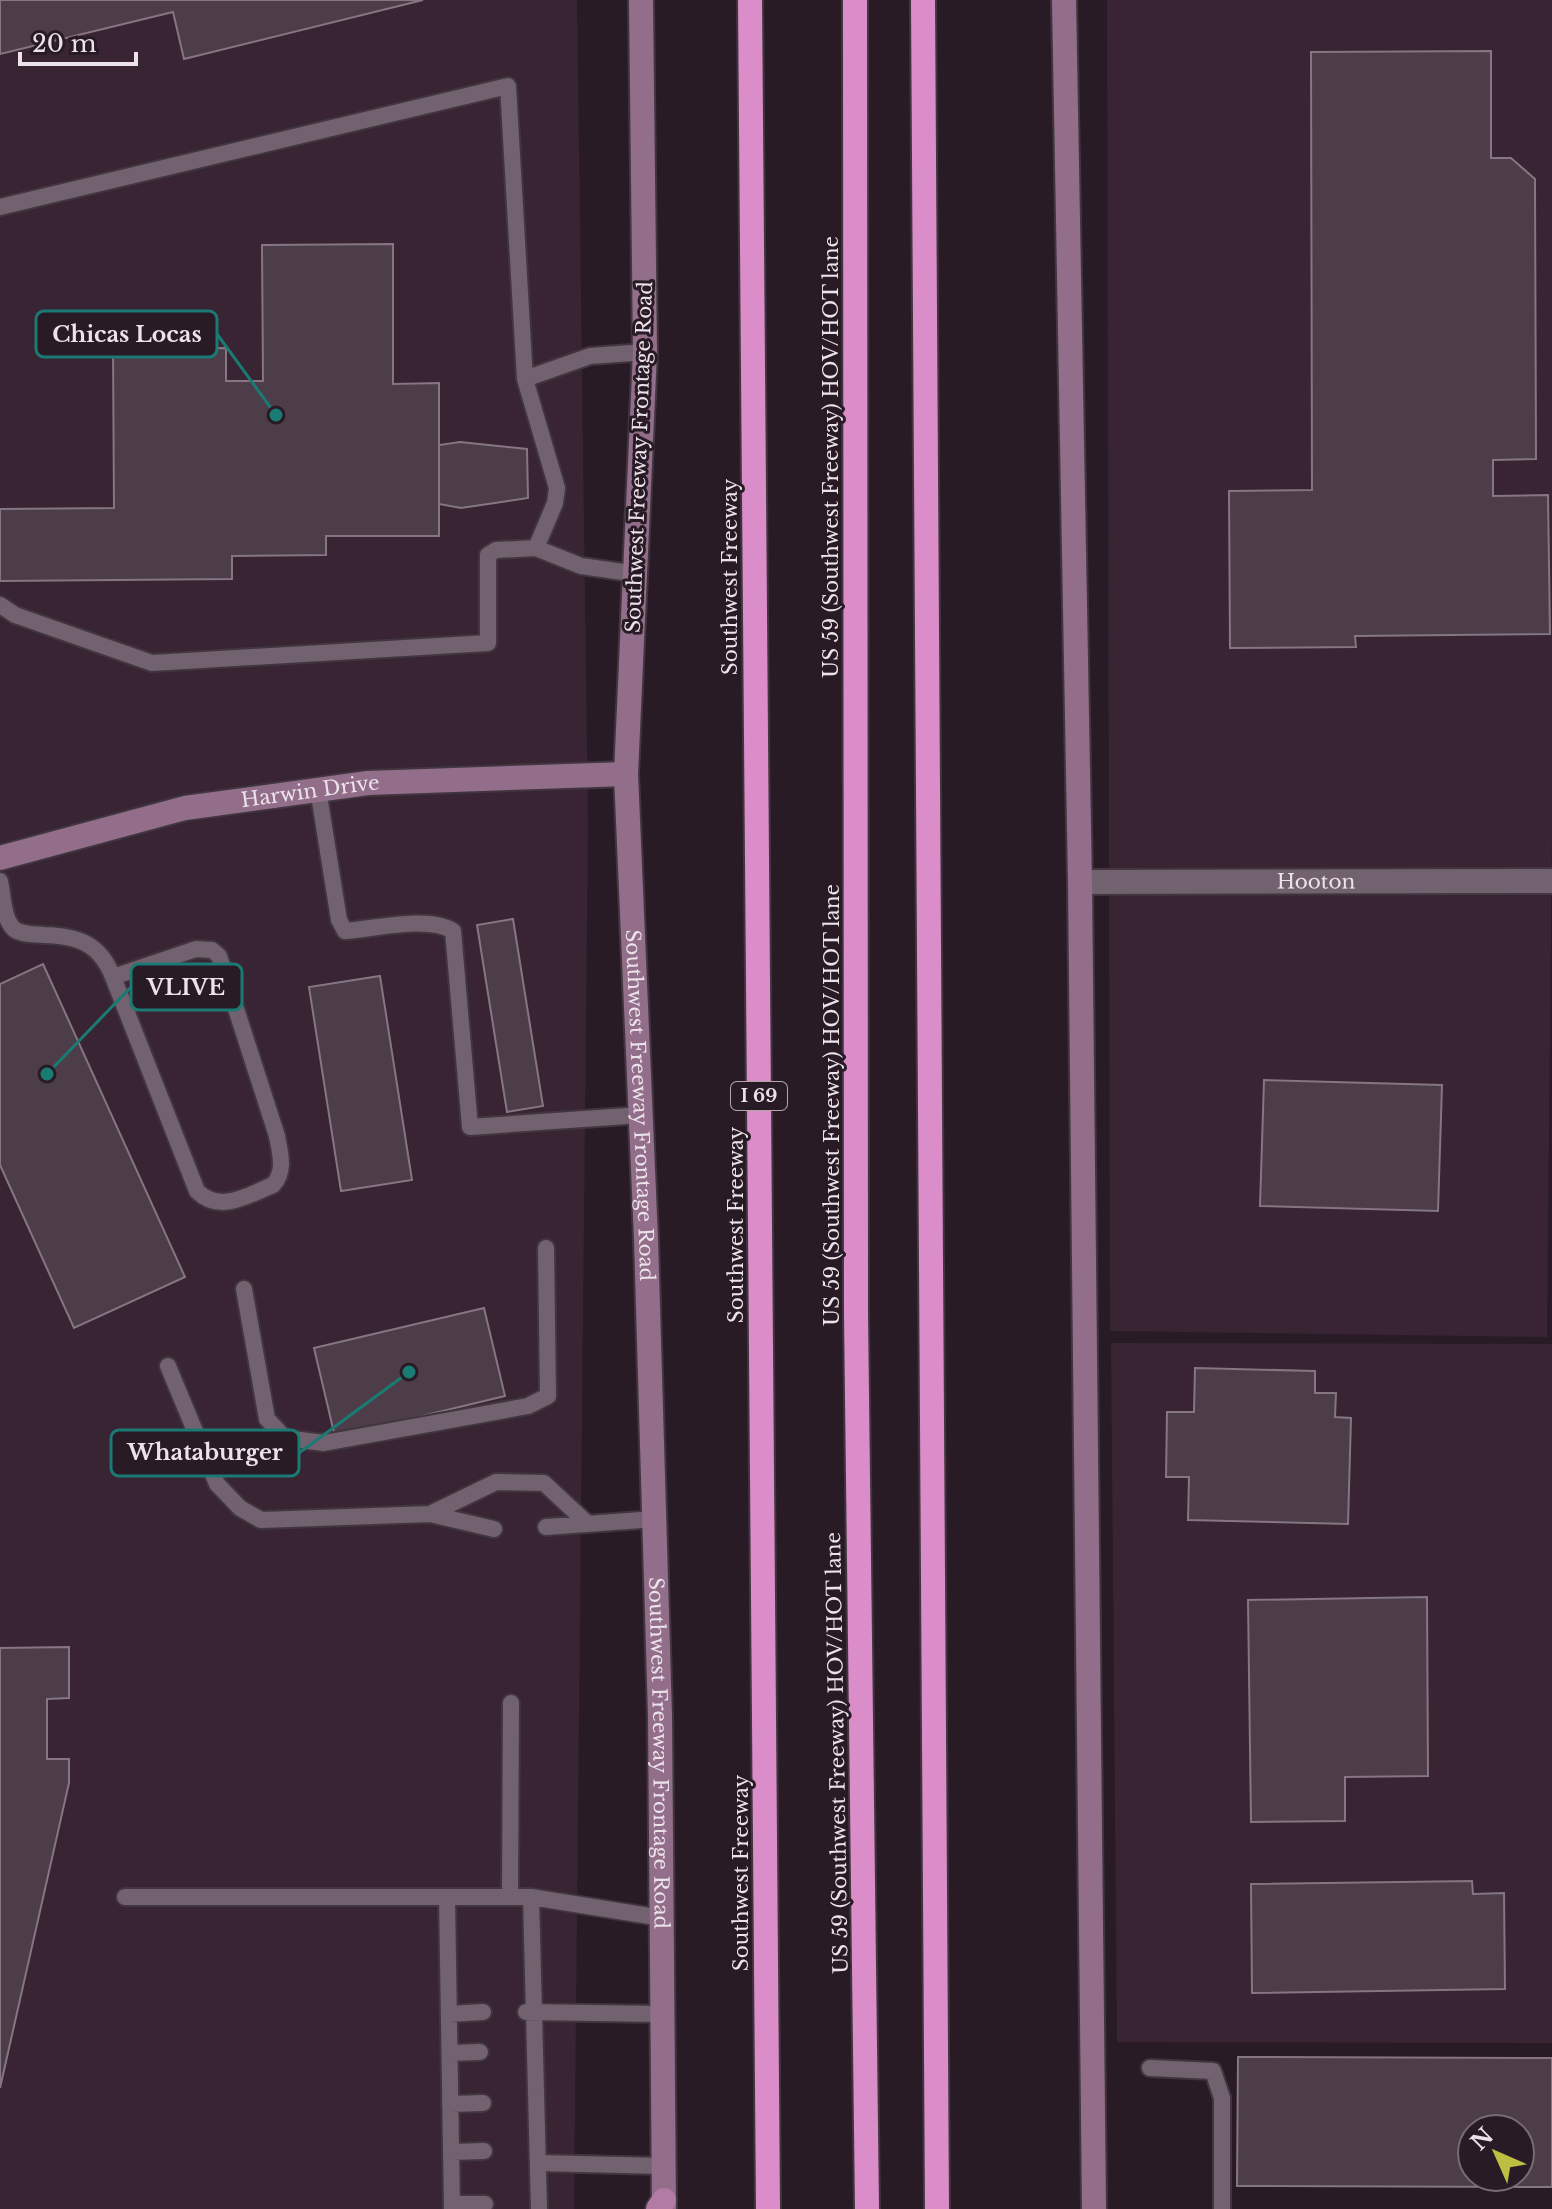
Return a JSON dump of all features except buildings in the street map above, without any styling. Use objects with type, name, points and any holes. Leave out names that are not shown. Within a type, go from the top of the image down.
[{"type":"highway","name":"Southwest Freeway","points":[[750,0],[768,2201]]},
{"type":"highway","name":"US 59 (Southwest Freeway) HOV/HOT lane","points":[[853,0],[856,1315],[866,2200]]},
{"type":"highway","points":[[923,0],[937,2199]]},
{"type":"main road","name":"Southwest Freeway Frontage Road","points":[[641,0],[645,352],[626,774],[655,1519],[664,2207]]},
{"type":"main road","points":[[1064,0],[1080,882],[1094,2209]]},
{"type":"main road","name":"Harwin Drive","points":[[0,858],[185,808],[318,789],[368,783],[626,774]]},
{"type":"main road","points":[[1082,2209],[1094,2184]]},
{"type":"street","name":"Hooton","points":[[1080,882],[1552,881]]},
{"type":"lane","points":[[0,207],[508,86],[525,379],[557,488],[555,503],[536,548]]},
{"type":"lane","points":[[525,379],[590,356],[645,352]]},
{"type":"lane","points":[[0,605],[15,615],[152,663],[488,643],[488,555],[496,550],[536,548],[581,566],[637,574]]},
{"type":"lane","points":[[318,789],[339,920],[345,931],[430,923],[453,931],[470,1127],[641,1115]]},
{"type":"lane","points":[[0,881],[7,917],[14,929],[30,935],[67,937],[95,948],[107,963],[197,1191],[210,1200],[229,1203],[273,1185],[282,1163],[277,1136],[219,956],[212,950],[196,949],[113,977]]},
{"type":"lane","points":[[244,1289],[267,1419],[285,1438],[324,1443],[528,1406],[548,1396],[546,1248]]},
{"type":"lane","points":[[168,1366],[217,1484],[240,1508],[261,1520],[430,1514],[494,1529]]},
{"type":"lane","points":[[430,1514],[496,1482],[544,1483],[588,1524]]},
{"type":"lane","points":[[546,1527],[655,1519]]},
{"type":"lane","points":[[510,1897],[511,1703]]},
{"type":"lane","points":[[125,1897],[531,1897],[662,1918]]},
{"type":"lane","points":[[447,1897],[452,2206],[485,2204]]},
{"type":"lane","points":[[531,1897],[530,2052],[535,2205]]},
{"type":"lane","points":[[449,2014],[483,2012]]},
{"type":"lane","points":[[530,2012],[663,2014]]},
{"type":"lane","points":[[450,2053],[480,2052]]},
{"type":"lane","points":[[1150,2068],[1213,2071],[1222,2098],[1222,2209]]},
{"type":"lane","points":[[450,2104],[483,2103]]},
{"type":"lane","points":[[451,2152],[484,2151]]},
{"type":"lane","points":[[534,2155],[664,2166]]},
{"type":"shaded area","points":[[0,0],[577,0],[588,824],[574,2209],[0,2209]]},
{"type":"shaded area","points":[[1107,0],[1552,0],[1552,830],[1547,1337],[1110,1331]]},
{"type":"shaded area","points":[[1111,1343],[1552,1344],[1552,2043],[1117,2042]]},
{"type":"place","name":"Chicas Locas","points":[[276,415]]},
{"type":"place","name":"VLIVE","points":[[47,1074]]},
{"type":"place","name":"Whataburger","points":[[409,1372]]}]
